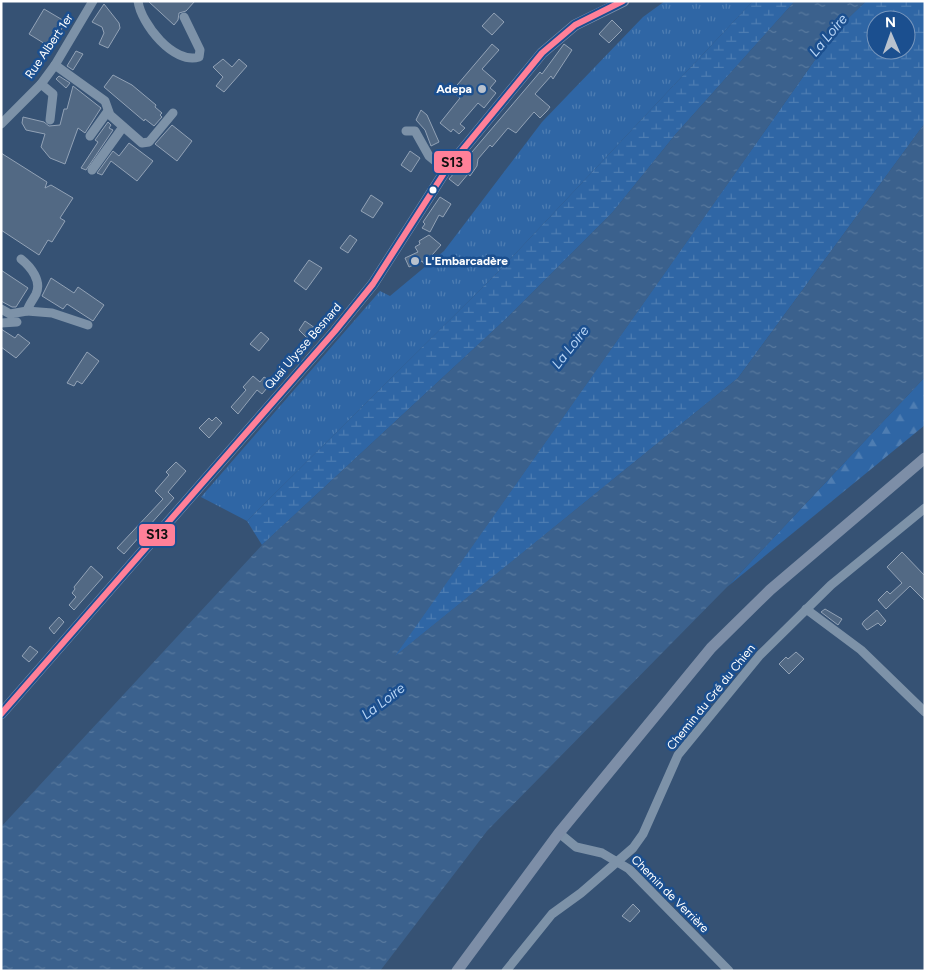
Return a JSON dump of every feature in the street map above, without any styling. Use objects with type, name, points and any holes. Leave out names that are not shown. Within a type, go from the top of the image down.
[{"type":"main road","name":"Quai Ulysse Besnard","points":[[1,714],[351,311],[373,284],[446,170],[542,54],[558,38],[591,15],[624,1]]},
{"type":"main road","points":[[457,971],[559,833],[711,648],[770,590],[925,458]]},
{"type":"street","name":"Rue Albert 1er","points":[[1,124],[41,84],[55,65],[93,1]]},
{"type":"street","points":[[138,1],[141,13],[162,42],[182,58],[196,58],[199,57],[200,50],[184,17]]},
{"type":"street","points":[[55,65],[105,100],[108,112],[142,143],[146,144],[173,114]]},
{"type":"street","points":[[41,84],[53,94],[50,120]]},
{"type":"street","points":[[90,136],[108,112]]},
{"type":"street","points":[[92,170],[123,127]]},
{"type":"street","points":[[406,131],[415,131],[429,156],[446,170]]},
{"type":"street","points":[[21,260],[34,272],[37,284],[36,295],[27,312]]},
{"type":"street","points":[[1,309],[10,314],[27,312],[52,313],[88,324]]},
{"type":"street","points":[[1,323],[17,322]]},
{"type":"street","name":"Chemin du Gré du Chien","points":[[506,971],[552,914],[582,893],[633,848],[643,834],[678,755],[760,655],[831,585],[925,508]]},
{"type":"street","points":[[806,609],[861,650],[925,712]]},
{"type":"street","name":"Chemin de Verrière","points":[[559,833],[576,846],[602,853],[629,869],[729,971]]},
{"type":"green space","points":[[665,1],[753,1],[499,271],[247,521],[201,497],[380,291],[390,296],[444,251],[542,122],[643,17]]},
{"type":"green space","points":[[753,1],[795,1],[675,135],[612,213],[508,317],[262,545],[247,521],[499,271]]},
{"type":"green space","points":[[866,1],[925,1],[925,123],[738,378],[393,658],[836,30]]},
{"type":"green space","points":[[925,377],[925,425],[727,587]]},
{"type":"water","name":"La Loire","points":[[795,1],[866,1],[836,30],[395,656],[738,378],[925,123],[925,377],[727,587],[487,831],[380,971],[1,971],[1,827],[262,545],[508,317],[612,213],[675,135]]},
{"type":"building","points":[[148,1],[195,1],[186,11],[179,13],[178,20],[174,25]]},
{"type":"building","points":[[104,4],[119,23],[120,28],[108,48],[99,44],[104,33],[102,27],[92,22]]},
{"type":"building","points":[[44,9],[66,22],[50,47],[29,34]]},
{"type":"building","points":[[494,13],[504,22],[492,35],[482,26]]},
{"type":"building","points":[[612,20],[622,30],[609,43],[599,34]]},
{"type":"building","points":[[492,44],[499,50],[482,69],[496,81],[490,88],[496,93],[484,108],[478,103],[460,124],[465,128],[459,134],[453,129],[451,132],[440,123],[460,98],[452,91]]},
{"type":"building","points":[[564,44],[572,50],[553,79],[551,76],[535,94],[550,107],[547,111],[540,118],[534,112],[516,133],[508,128],[492,147],[490,145],[478,159],[477,166],[470,176],[468,174],[458,186],[449,179],[540,72],[542,74]]},
{"type":"building","points":[[76,51],[83,54],[73,70],[67,66]]},
{"type":"building","points":[[223,59],[232,67],[239,59],[247,66],[224,92],[216,86],[223,77],[213,67]]},
{"type":"building","points":[[113,75],[132,85],[156,105],[155,107],[162,113],[160,115],[162,117],[154,126],[145,119],[144,121],[104,87]]},
{"type":"building","points":[[59,76],[70,83],[66,88],[56,79]]},
{"type":"building","points":[[73,86],[101,108],[85,133],[78,128],[65,164],[50,158],[41,147],[45,134],[26,130],[22,123],[23,117],[44,122],[49,126],[60,125],[64,109],[67,109]]},
{"type":"building","points":[[421,110],[427,115],[439,142],[431,146],[425,130],[416,120]]},
{"type":"building","points":[[108,122],[111,125],[109,128],[113,130],[86,170],[81,168],[98,142],[95,140]]},
{"type":"building","points":[[172,125],[192,141],[177,161],[155,144]]},
{"type":"building","points":[[129,143],[153,161],[137,181],[111,161],[102,175],[97,173],[113,151],[119,156]]},
{"type":"building","points":[[410,151],[420,158],[411,172],[401,165]]},
{"type":"building","points":[[1,153],[47,182],[45,188],[51,185],[73,198],[60,218],[65,221],[52,242],[48,240],[39,255],[1,230]]},
{"type":"building","points":[[371,195],[383,203],[373,218],[361,211]]},
{"type":"building","points":[[440,197],[451,204],[443,217],[439,215],[430,232],[422,228],[425,224],[423,222]]},
{"type":"building","points":[[350,235],[357,240],[348,253],[340,248]]},
{"type":"building","points":[[429,235],[441,245],[424,264],[422,261],[409,267],[405,258],[418,252],[415,247],[420,244],[419,241]]},
{"type":"building","points":[[309,260],[322,268],[306,290],[294,281]]},
{"type":"building","points":[[1,270],[28,288],[16,307],[1,301]]},
{"type":"building","points":[[51,278],[74,293],[78,287],[104,305],[93,321],[67,304],[63,309],[42,296]]},
{"type":"building","points":[[305,321],[315,328],[307,338],[299,330]]},
{"type":"building","points":[[1,329],[15,338],[18,334],[30,343],[16,358],[1,347]]},
{"type":"building","points":[[261,332],[269,339],[259,351],[250,344]]},
{"type":"building","points":[[87,352],[99,361],[82,384],[77,381],[74,386],[67,383]]},
{"type":"building","points":[[253,376],[260,382],[264,377],[272,382],[262,394],[257,390],[238,414],[231,407],[246,390],[243,387]]},
{"type":"building","points":[[216,417],[222,423],[209,438],[199,428],[209,418],[212,421]]},
{"type":"building","points":[[176,462],[186,471],[168,492],[174,498],[124,554],[117,548],[163,499],[155,491],[169,475],[166,472]]},
{"type":"building","points":[[902,552],[925,576],[925,601],[910,586],[886,609],[878,600],[887,591],[890,594],[902,583],[887,567]]},
{"type":"building","points":[[91,566],[103,577],[74,610],[69,605],[76,597],[72,593],[75,589],[74,587]]},
{"type":"building","points":[[825,609],[842,619],[838,625],[821,612]]},
{"type":"building","points":[[877,610],[886,621],[881,626],[878,623],[867,630],[862,624]]},
{"type":"building","points":[[59,617],[64,622],[54,634],[49,628]]},
{"type":"building","points":[[30,646],[38,652],[29,662],[22,656]]},
{"type":"building","points":[[796,652],[804,659],[789,674],[779,664],[786,657],[788,659]]},
{"type":"building","points":[[633,904],[640,911],[630,922],[622,916]]},
{"type":"transit line","name":"S13","points":[[1,714],[335,331],[373,284],[446,170],[542,53],[575,25],[623,1]]},
{"type":"place","name":"Adepa","points":[[482,89]]},
{"type":"place","name":"L'Embarcadère","points":[[415,261]]}]
